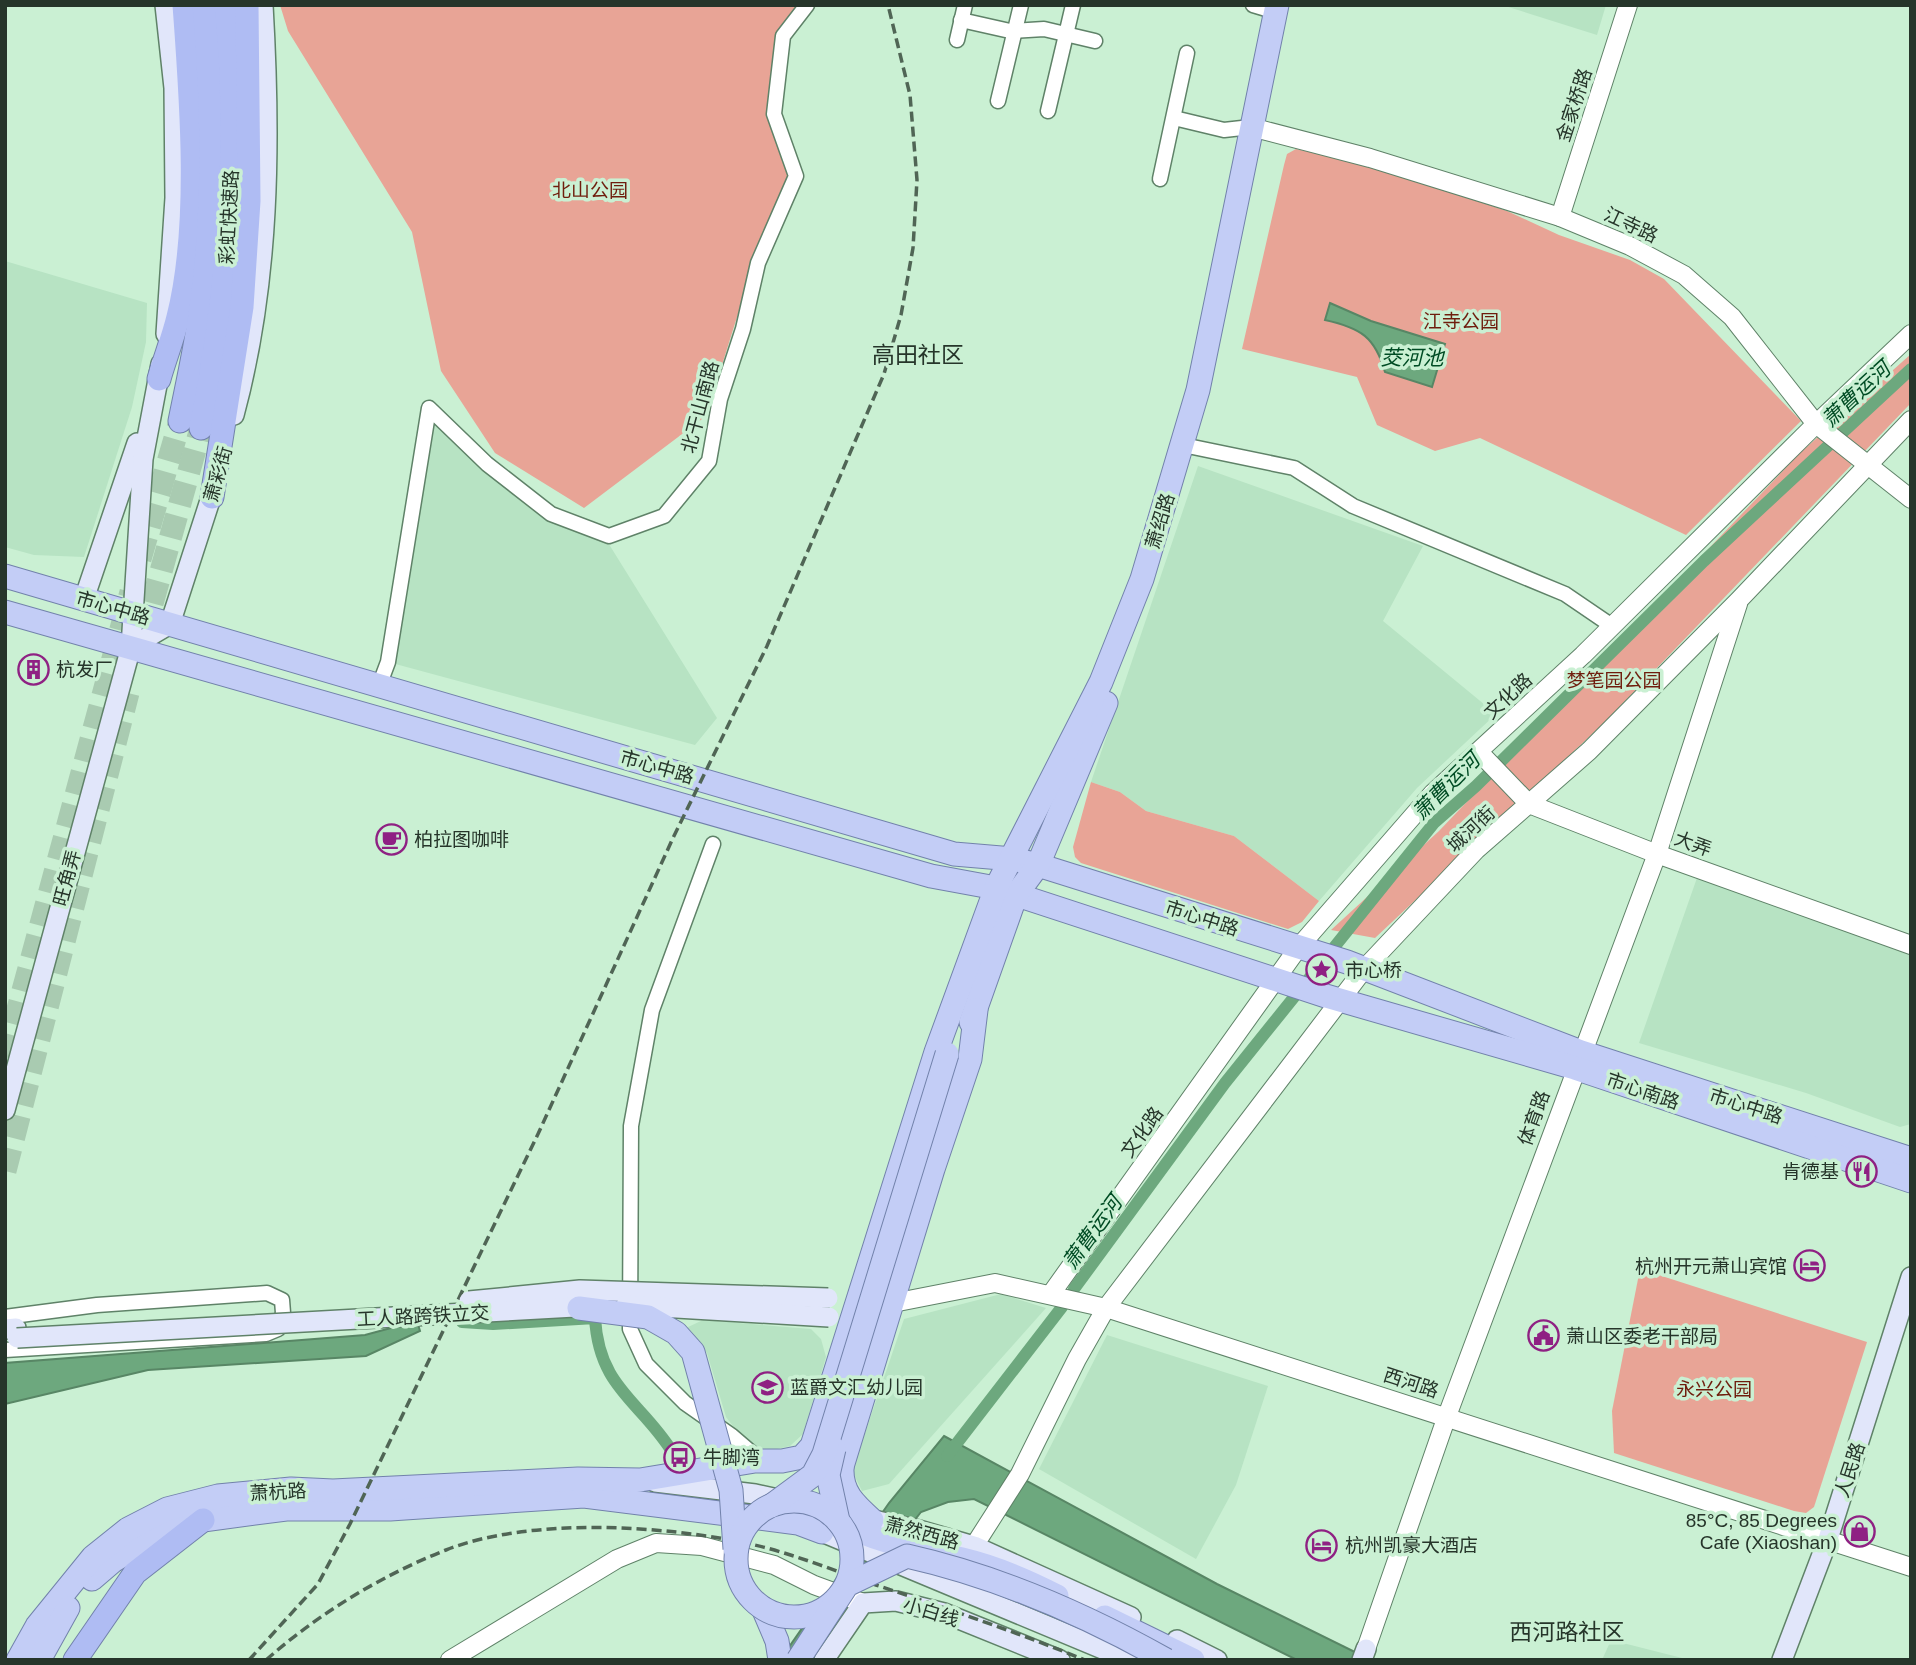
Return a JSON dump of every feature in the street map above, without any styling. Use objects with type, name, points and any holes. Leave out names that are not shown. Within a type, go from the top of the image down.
[{"type":"highway","points":[[159,379],[178,315],[188,228],[191,174],[184,5]]},
{"type":"highway","name":"彩虹快速路","points":[[204,5],[210,120],[209,219],[191,424],[220,330],[230,219],[231,94],[226,5]]},
{"type":"highway","points":[[212,497],[242,307],[249,201],[247,5]]},
{"type":"highway","points":[[75,1660],[135,1573],[203,1520]]},
{"type":"main road","points":[[131,647],[143,459],[166,338],[175,198],[174,88],[165,5]]},
{"type":"main road","name":"萧彩街","points":[[170,624],[212,497],[246,372],[257,303],[268,150],[263,5]]},
{"type":"main road","name":"萧绍路","points":[[1006,892],[1038,865],[1124,663],[1189,447],[1198,390],[1281,8]]},
{"type":"main road","points":[[84,599],[159,379]]},
{"type":"main road","name":"萧绍路","points":[[966,1008],[1006,892],[1013,859],[1101,682],[1142,579],[1189,447]]},
{"type":"main road","name":"市心中路","points":[[5,576],[954,854],[1013,859],[1038,865],[1304,950]]},
{"type":"main road","name":"市心中路","points":[[5,612],[918,873],[1006,892],[1282,981]]},
{"type":"main road","points":[[131,647],[170,624]]},
{"type":"main road","name":"旺角弄","points":[[5,1110],[131,647]]},
{"type":"main road","points":[[1304,950],[1355,965]]},
{"type":"main road","name":"市心中路","points":[[1355,965],[1578,1060]]},
{"type":"main road","points":[[1282,981],[1332,998]]},
{"type":"main road","name":"市心中路","points":[[1332,998],[1578,1060],[1911,1159]]},
{"type":"main road","points":[[640,1480],[802,1457],[813,1446],[842,1308],[936,1052],[966,1008]]},
{"type":"main road","points":[[829,1521],[828,1475],[832,1457],[966,1008]]},
{"type":"main road","points":[[829,1521],[842,1461],[970,1059],[966,1008]]},
{"type":"main road","points":[[737,1567],[737,1548],[744,1531],[755,1516],[813,1475],[824,1454],[953,1054]]},
{"type":"main road","name":"市心南路","points":[[1578,1060],[1911,1181]]},
{"type":"main road","name":"人民路","points":[[1782,1660],[1828,1539],[1911,1278]]},
{"type":"main road","name":"工人路跨铁立交","points":[[9,1334],[133,1319],[434,1304],[580,1290],[842,1308]]},
{"type":"main road","points":[[842,1308],[893,1303]]},
{"type":"main road","name":"工人路跨铁立交","points":[[9,1334],[618,1304],[842,1308]]},
{"type":"main road","points":[[579,1308],[648,1317],[676,1333],[693,1352],[731,1490],[737,1567],[750,1597],[762,1608],[778,1615],[795,1617],[812,1614],[827,1607],[847,1585],[907,1556],[936,1563],[1032,1597],[1136,1643],[1166,1660]]},
{"type":"main road","points":[[842,1461],[841,1484],[853,1503],[872,1520]]},
{"type":"main road","name":"萧然西路","points":[[607,1489],[640,1480],[755,1494],[829,1521],[1129,1660]]},
{"type":"main road","name":"萧杭路","points":[[18,1660],[37,1626],[93,1558],[128,1529],[167,1509],[218,1496],[291,1489],[607,1489]]},
{"type":"main road","name":"萧然西路","points":[[607,1489],[798,1523],[872,1520],[974,1546],[1076,1590],[1217,1660]]},
{"type":"main road","name":"萧杭路","points":[[39,1660],[79,1591],[113,1561],[151,1538],[203,1520],[286,1509],[390,1509],[584,1496],[607,1489]]},
{"type":"main road","points":[[771,1506],[789,1501],[808,1503],[825,1510],[829,1521],[851,1551],[847,1585],[798,1660]]},
{"type":"main road","points":[[829,1521],[883,1541],[964,1560],[1020,1577],[1193,1660]]},
{"type":"main road","name":"小白线","points":[[863,1603],[896,1601],[944,1613],[1060,1660]]},
{"type":"main road","points":[[824,1660],[863,1603]]},
{"type":"main road","points":[[762,1608],[777,1641],[779,1660]]},
{"type":"street","name":"北干山南路","points":[[379,686],[388,662],[429,408],[487,464],[551,514],[609,536],[664,516],[709,461],[720,399],[743,329],[758,263],[796,176],[774,114],[783,36],[807,5]]},
{"type":"street","points":[[957,40],[965,5]]},
{"type":"street","points":[[998,101],[1021,5]]},
{"type":"street","points":[[1048,111],[1073,5]]},
{"type":"street","points":[[1253,5],[1281,8]]},
{"type":"street","name":"金家桥路","points":[[1560,217],[1628,5]]},
{"type":"street","points":[[961,20],[1015,31],[1044,29],[1095,41]]},
{"type":"street","points":[[1160,179],[1186,53]]},
{"type":"street","points":[[1174,118],[1224,130],[1257,128]]},
{"type":"street","name":"江寺路","points":[[1257,128],[1370,158],[1560,217],[1630,246],[1684,275],[1732,317],[1816,424],[1911,499]]},
{"type":"street","name":"文化路","points":[[1051,1294],[1304,950],[1433,793],[1612,626],[1911,334]]},
{"type":"street","name":"城河街","points":[[974,1546],[1020,1474],[1077,1359],[1106,1308],[1355,965],[1476,850],[1525,797],[1589,751],[1874,469],[1911,420]]},
{"type":"street","points":[[1189,447],[1294,468],[1353,506],[1565,594],[1612,626]]},
{"type":"street","name":"体育路","points":[[1364,1654],[1447,1416],[1657,854],[1739,600]]},
{"type":"street","name":"大弄","points":[[1479,752],[1525,797],[1657,854],[1911,945]]},
{"type":"street","points":[[713,844],[652,1010],[631,1126],[630,1329],[646,1364],[685,1403],[732,1436],[761,1461]]},
{"type":"street","name":"西河路","points":[[893,1303],[995,1283],[1106,1308],[1911,1567]]},
{"type":"street","points":[[267,1293],[282,1300],[283,1313],[278,1329],[266,1334],[9,1334],[97,1305],[267,1293]]},
{"type":"street","points":[[450,1660],[617,1559],[656,1543],[702,1546],[774,1565],[814,1585],[863,1603]]},
{"type":"shaded area","points":[[1502,5],[1606,5],[1597,35]]},
{"type":"shaded area","points":[[5,261],[147,303],[146,342],[132,407],[84,557],[34,555],[5,547]]},
{"type":"shaded area","points":[[429,408],[551,514],[602,533],[717,718],[695,745],[388,662]]},
{"type":"shaded area","points":[[1198,466],[1423,546],[1383,621],[1496,714],[1417,788],[1319,901],[1234,836],[1146,811],[1120,792],[1091,782]]},
{"type":"shaded area","points":[[1698,875],[1911,955],[1911,1124],[1900,1127],[1806,1093],[1639,1043]]},
{"type":"shaded area","points":[[1001,1294],[1046,1308],[889,1484],[862,1491],[852,1471],[904,1319]]},
{"type":"shaded area","name":"蓝爵文汇幼儿园","points":[[703,1320],[811,1329],[821,1339],[826,1357],[803,1434],[790,1446],[764,1452],[740,1435],[726,1417],[707,1353],[686,1328]]},
{"type":"shaded area","points":[[1107,1335],[1268,1386],[1236,1485],[1196,1559],[1039,1469]]},
{"type":"shaded area","points":[[1611,1640],[1690,1660],[1602,1660]]},
{"type":"green space","name":"北山公园","points":[[280,5],[807,5],[783,36],[774,114],[796,176],[742,301],[706,416],[584,508],[495,453],[441,371],[412,232],[288,31]]},
{"type":"green space","name":"江寺公园","points":[[1296,149],[1369,165],[1507,211],[1559,235],[1630,260],[1664,279],[1801,421],[1686,535],[1480,438],[1435,451],[1377,425],[1357,377],[1242,349],[1284,165],[1287,154]]},
{"type":"green space","name":"梦笔园公园","points":[[1911,354],[1911,403],[1605,722],[1375,938],[1331,930],[1439,831],[1800,453]]},
{"type":"green space","points":[[1091,782],[1120,792],[1146,811],[1234,836],[1319,901],[1302,922],[1288,929],[1081,863],[1075,857],[1073,847]]},
{"type":"green space","name":"永兴公园","points":[[1640,1269],[1867,1342],[1814,1507],[1806,1513],[1614,1453],[1612,1411]]},
{"type":"water","name":"茭河池","points":[[1330,303],[1371,321],[1445,344],[1432,387],[1385,372],[1376,350],[1365,336],[1325,320]]},
{"type":"water","points":[[417,1321],[420,1331],[366,1356],[148,1370],[5,1404],[5,1363],[365,1335]]},
{"type":"water","points":[[944,1436],[1217,1584],[1371,1660],[1297,1660],[974,1499],[948,1502],[921,1512],[804,1660],[780,1660],[889,1503]]},
{"type":"waterway","name":"萧曹运河","points":[[1074,1289],[1225,1083],[1434,823],[1476,786],[1704,561],[1911,369]]},
{"type":"waterway","name":"萧曹运河","points":[[947,1456],[1062,1307]]},
{"type":"waterway","points":[[462,1322],[493,1324],[595,1318],[598,1342],[604,1362],[613,1378],[673,1453]]},
{"type":"tunnel","points":[[140,559],[180,421]]},
{"type":"tunnel","points":[[143,636],[201,428]]},
{"type":"tunnel","points":[[5,1057],[131,592]]},
{"type":"tunnel","points":[[5,1171],[128,693]]},
{"type":"railway","points":[[249,1660],[318,1584],[350,1524],[538,1134],[673,838],[767,646],[884,374],[901,315],[913,248],[917,180],[910,95],[888,5]]},
{"type":"railway","points":[[266,1660],[307,1627],[352,1597],[398,1571],[446,1550],[479,1539],[516,1532],[597,1528],[678,1532],[766,1548],[981,1621],[1085,1660]]},
{"type":"place","name":"杭发厂","points":[[33,669]]},
{"type":"place","name":"柏拉图咖啡","points":[[391,839]]},
{"type":"place","name":"市心桥","points":[[1322,970]]},
{"type":"place","name":"肯德基","points":[[1862,1171]]},
{"type":"place","name":"杭州开元萧山宾馆","points":[[1810,1266]]},
{"type":"place","name":"萧山区委老干部局","points":[[1543,1336]]},
{"type":"place","name":"蓝爵文汇幼儿园","points":[[767,1387]]},
{"type":"place","name":"牛脚湾","points":[[680,1457]]},
{"type":"place","name":"85°C, 85 Degrees Cafe (Xiaoshan)","points":[[1860,1531]]},
{"type":"place","name":"杭州凯豪大酒店","points":[[1322,1545]]},
{"type":"district","name":"高田社区","points":[[918,355]]},
{"type":"district","name":"西河路社区","points":[[1567,1632]]}]
